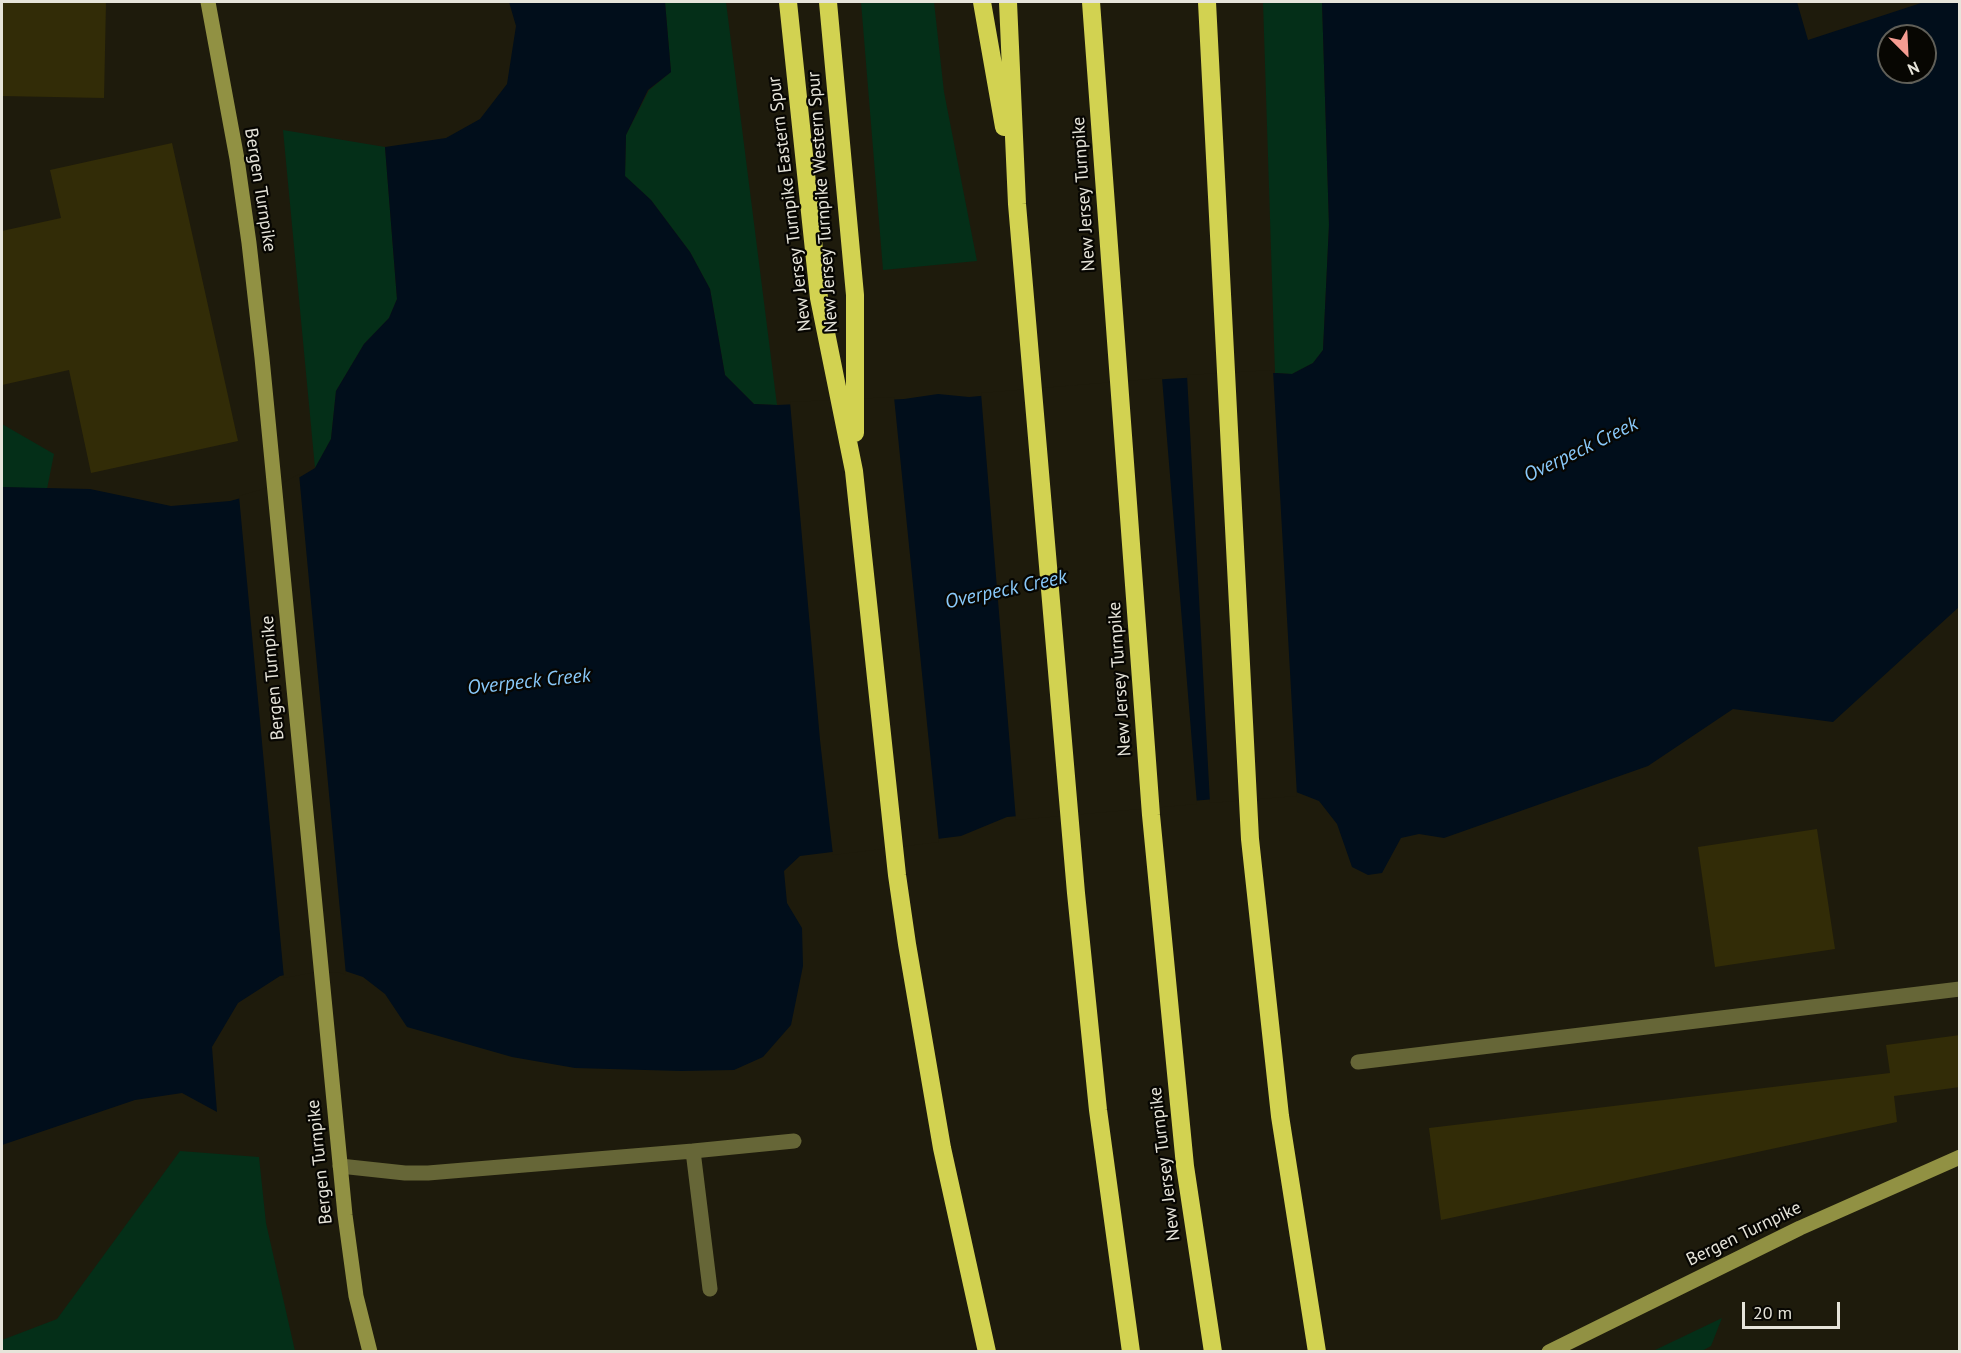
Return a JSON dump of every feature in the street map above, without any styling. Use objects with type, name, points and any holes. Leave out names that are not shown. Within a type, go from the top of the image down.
[{"type":"highway","name":"New Jersey Turnpike Eastern Spur","points":[[788,2],[819,298],[846,382],[897,875],[918,1017],[938,1126],[987,1352]]},
{"type":"highway","name":"New Jersey Turnpike Western Spur","points":[[828,2],[855,295],[846,382]]},
{"type":"highway","points":[[982,2],[1017,204]]},
{"type":"highway","points":[[1008,2],[1017,204],[1069,823],[1098,1110],[1131,1352]]},
{"type":"highway","name":"New Jersey Turnpike","points":[[1091,2],[1151,815],[1185,1166],[1213,1352]]},
{"type":"highway","points":[[1207,2],[1250,839],[1280,1116],[1317,1352]]},
{"type":"main road","name":"Bergen Turnpike","points":[[208,2],[244,200],[261,347],[340,1166],[351,1265],[369,1352]]},
{"type":"main road","name":"Bergen Turnpike","points":[[1549,1352],[1800,1228],[1959,1157]]},
{"type":"lane","points":[[1358,1062],[1959,989]]},
{"type":"lane","points":[[340,1166],[405,1173],[428,1173],[693,1152],[794,1141]]},
{"type":"lane","points":[[693,1152],[710,1289]]},
{"type":"green space","points":[[665,2],[726,2],[777,405],[754,404],[725,375],[710,289],[690,252],[651,200],[625,176],[626,135],[649,90],[671,72]]},
{"type":"green space","points":[[861,2],[934,2],[944,92],[977,261],[883,270]]},
{"type":"green space","points":[[1263,2],[1322,2],[1329,225],[1323,350],[1313,363],[1292,374],[1275,373]]},
{"type":"green space","points":[[283,130],[385,147],[397,299],[389,318],[364,344],[336,391],[331,439],[315,468]]},
{"type":"green space","points":[[2,424],[54,454],[47,489],[2,487]]},
{"type":"green space","points":[[180,1151],[259,1157],[266,1223],[295,1351],[2,1351],[2,1340],[57,1319]]},
{"type":"green space","points":[[1722,1318],[1711,1346],[1702,1351],[1653,1351]]},
{"type":"water","name":"Overpeck Creek","points":[[509,2],[665,2],[671,72],[648,90],[626,135],[625,176],[651,200],[690,252],[710,289],[725,375],[754,404],[904,399],[938,394],[969,397],[1166,379],[1292,374],[1313,363],[1323,350],[1329,225],[1322,2],[1797,2],[1808,40],[1924,2],[1959,2],[1959,607],[1833,722],[1733,709],[1648,766],[1444,838],[1419,834],[1401,838],[1382,873],[1368,875],[1352,867],[1337,824],[1319,801],[1296,792],[1007,817],[961,836],[800,856],[784,871],[787,903],[802,928],[803,966],[791,1025],[763,1057],[734,1070],[575,1068],[512,1057],[407,1027],[385,994],[363,977],[339,969],[311,970],[280,976],[238,1003],[212,1047],[217,1112],[182,1093],[135,1100],[2,1145],[2,487],[90,489],[171,506],[230,501],[285,486],[315,468],[331,439],[336,391],[364,344],[389,318],[397,299],[385,147],[446,138],[480,119],[507,84],[516,26]]},
{"type":"pier","points":[[1273,370],[1297,796],[1210,803],[1187,375]]},
{"type":"pier","points":[[1162,378],[1197,804],[1016,820],[981,393]]},
{"type":"pier","points":[[894,397],[939,842],[833,855],[820,740],[790,402]]},
{"type":"pier","points":[[299,474],[346,975],[338,972],[311,973],[284,978],[239,496],[283,483]]},
{"type":"building","points":[[3,2],[106,2],[104,98],[2,96]]},
{"type":"building","points":[[172,143],[238,441],[91,473],[69,370],[2,385],[2,231],[61,218],[50,170]]},
{"type":"building","points":[[1817,829],[1835,949],[1715,967],[1698,847]]},
{"type":"building","points":[[1960,1035],[1960,1087],[1894,1096],[1897,1122],[1441,1220],[1429,1128],[1890,1073],[1886,1045]]}]
